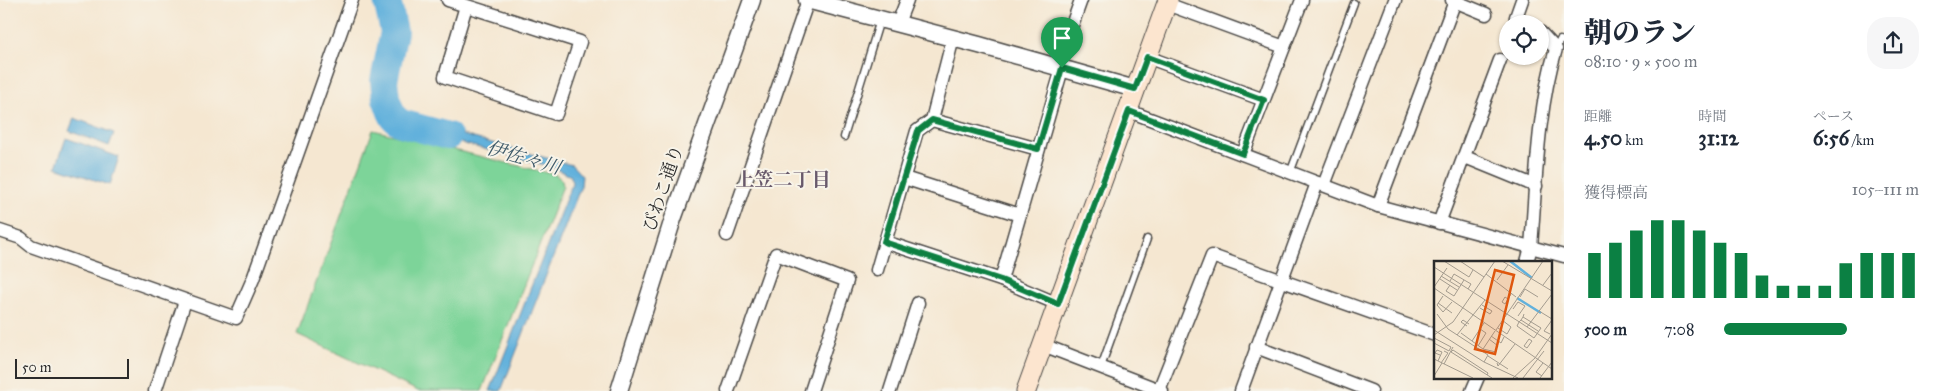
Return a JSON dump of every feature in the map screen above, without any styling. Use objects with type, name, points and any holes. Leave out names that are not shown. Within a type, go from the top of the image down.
[{"type":"main road","points":[[1026,391],[1167,2]]},
{"type":"street","points":[[0,230],[21,238],[31,246],[236,318],[253,279],[352,0]]},
{"type":"street","points":[[448,0],[580,42],[556,114],[445,77],[466,6]]},
{"type":"street","name":"びわこ通り","points":[[619,391],[673,219],[752,0]]},
{"type":"street","points":[[727,235],[808,0],[843,4],[880,18],[1135,89]]},
{"type":"street","points":[[898,23],[907,0]]},
{"type":"street","points":[[1001,280],[1059,68],[1081,0]]},
{"type":"street","points":[[1243,154],[1302,0]]},
{"type":"street","points":[[1241,391],[1281,280],[1395,0]]},
{"type":"street","points":[[1378,206],[1453,0],[1486,14]]},
{"type":"street","points":[[1517,15],[1522,0]]},
{"type":"street","points":[[1167,2],[1284,47]]},
{"type":"street","points":[[877,270],[918,131],[932,120],[953,38]]},
{"type":"street","points":[[1527,261],[1531,247],[1543,115],[1551,66],[1560,45],[1549,38]]},
{"type":"street","points":[[1147,57],[1264,100]]},
{"type":"street","points":[[1439,222],[1499,63]]},
{"type":"street","points":[[1129,111],[1378,206],[1564,256]]},
{"type":"street","points":[[932,120],[1038,149]]},
{"type":"street","points":[[1465,157],[1536,186]]},
{"type":"street","points":[[904,178],[1020,215]]},
{"type":"street","points":[[884,242],[1001,280],[1058,304]]},
{"type":"street","points":[[728,391],[776,254],[847,281],[811,391]]},
{"type":"street","points":[[1043,345],[1101,367],[1134,386],[1161,390],[1212,256],[1434,335]]},
{"type":"street","points":[[155,391],[185,301]]},
{"type":"street","points":[[890,391],[918,303]]},
{"type":"street","points":[[1256,347],[1371,391]]},
{"type":"street","points":[[1472,391],[1478,378]]},
{"type":"lane","points":[[1290,173],[1354,3]]},
{"type":"lane","points":[[844,137],[880,18]]},
{"type":"lane","points":[[1101,367],[1147,239]]},
{"type":"green space","points":[[373,130],[556,175],[562,180],[563,186],[482,391],[418,391],[297,334]]},
{"type":"water","points":[[74,118],[114,133],[109,146],[69,131]]},
{"type":"water","points":[[412,121],[572,165],[582,176],[581,186],[501,391],[490,391],[572,183],[571,176],[549,166],[411,130]]},
{"type":"water","points":[[66,138],[119,157],[110,185],[56,167]]},
{"type":"waterway","name":"伊佐々川","points":[[387,0],[394,32],[384,81],[386,98],[391,112],[394,118],[401,123],[448,136]]},
{"type":"district","name":"上笠二丁目","points":[[783,179]]},
{"type":"route","points":[[1147,57],[1264,100],[1243,154],[1129,111],[1058,304],[1001,280],[884,242],[918,131],[932,120],[1038,149],[1062,68],[1135,89],[1147,57]]}]
